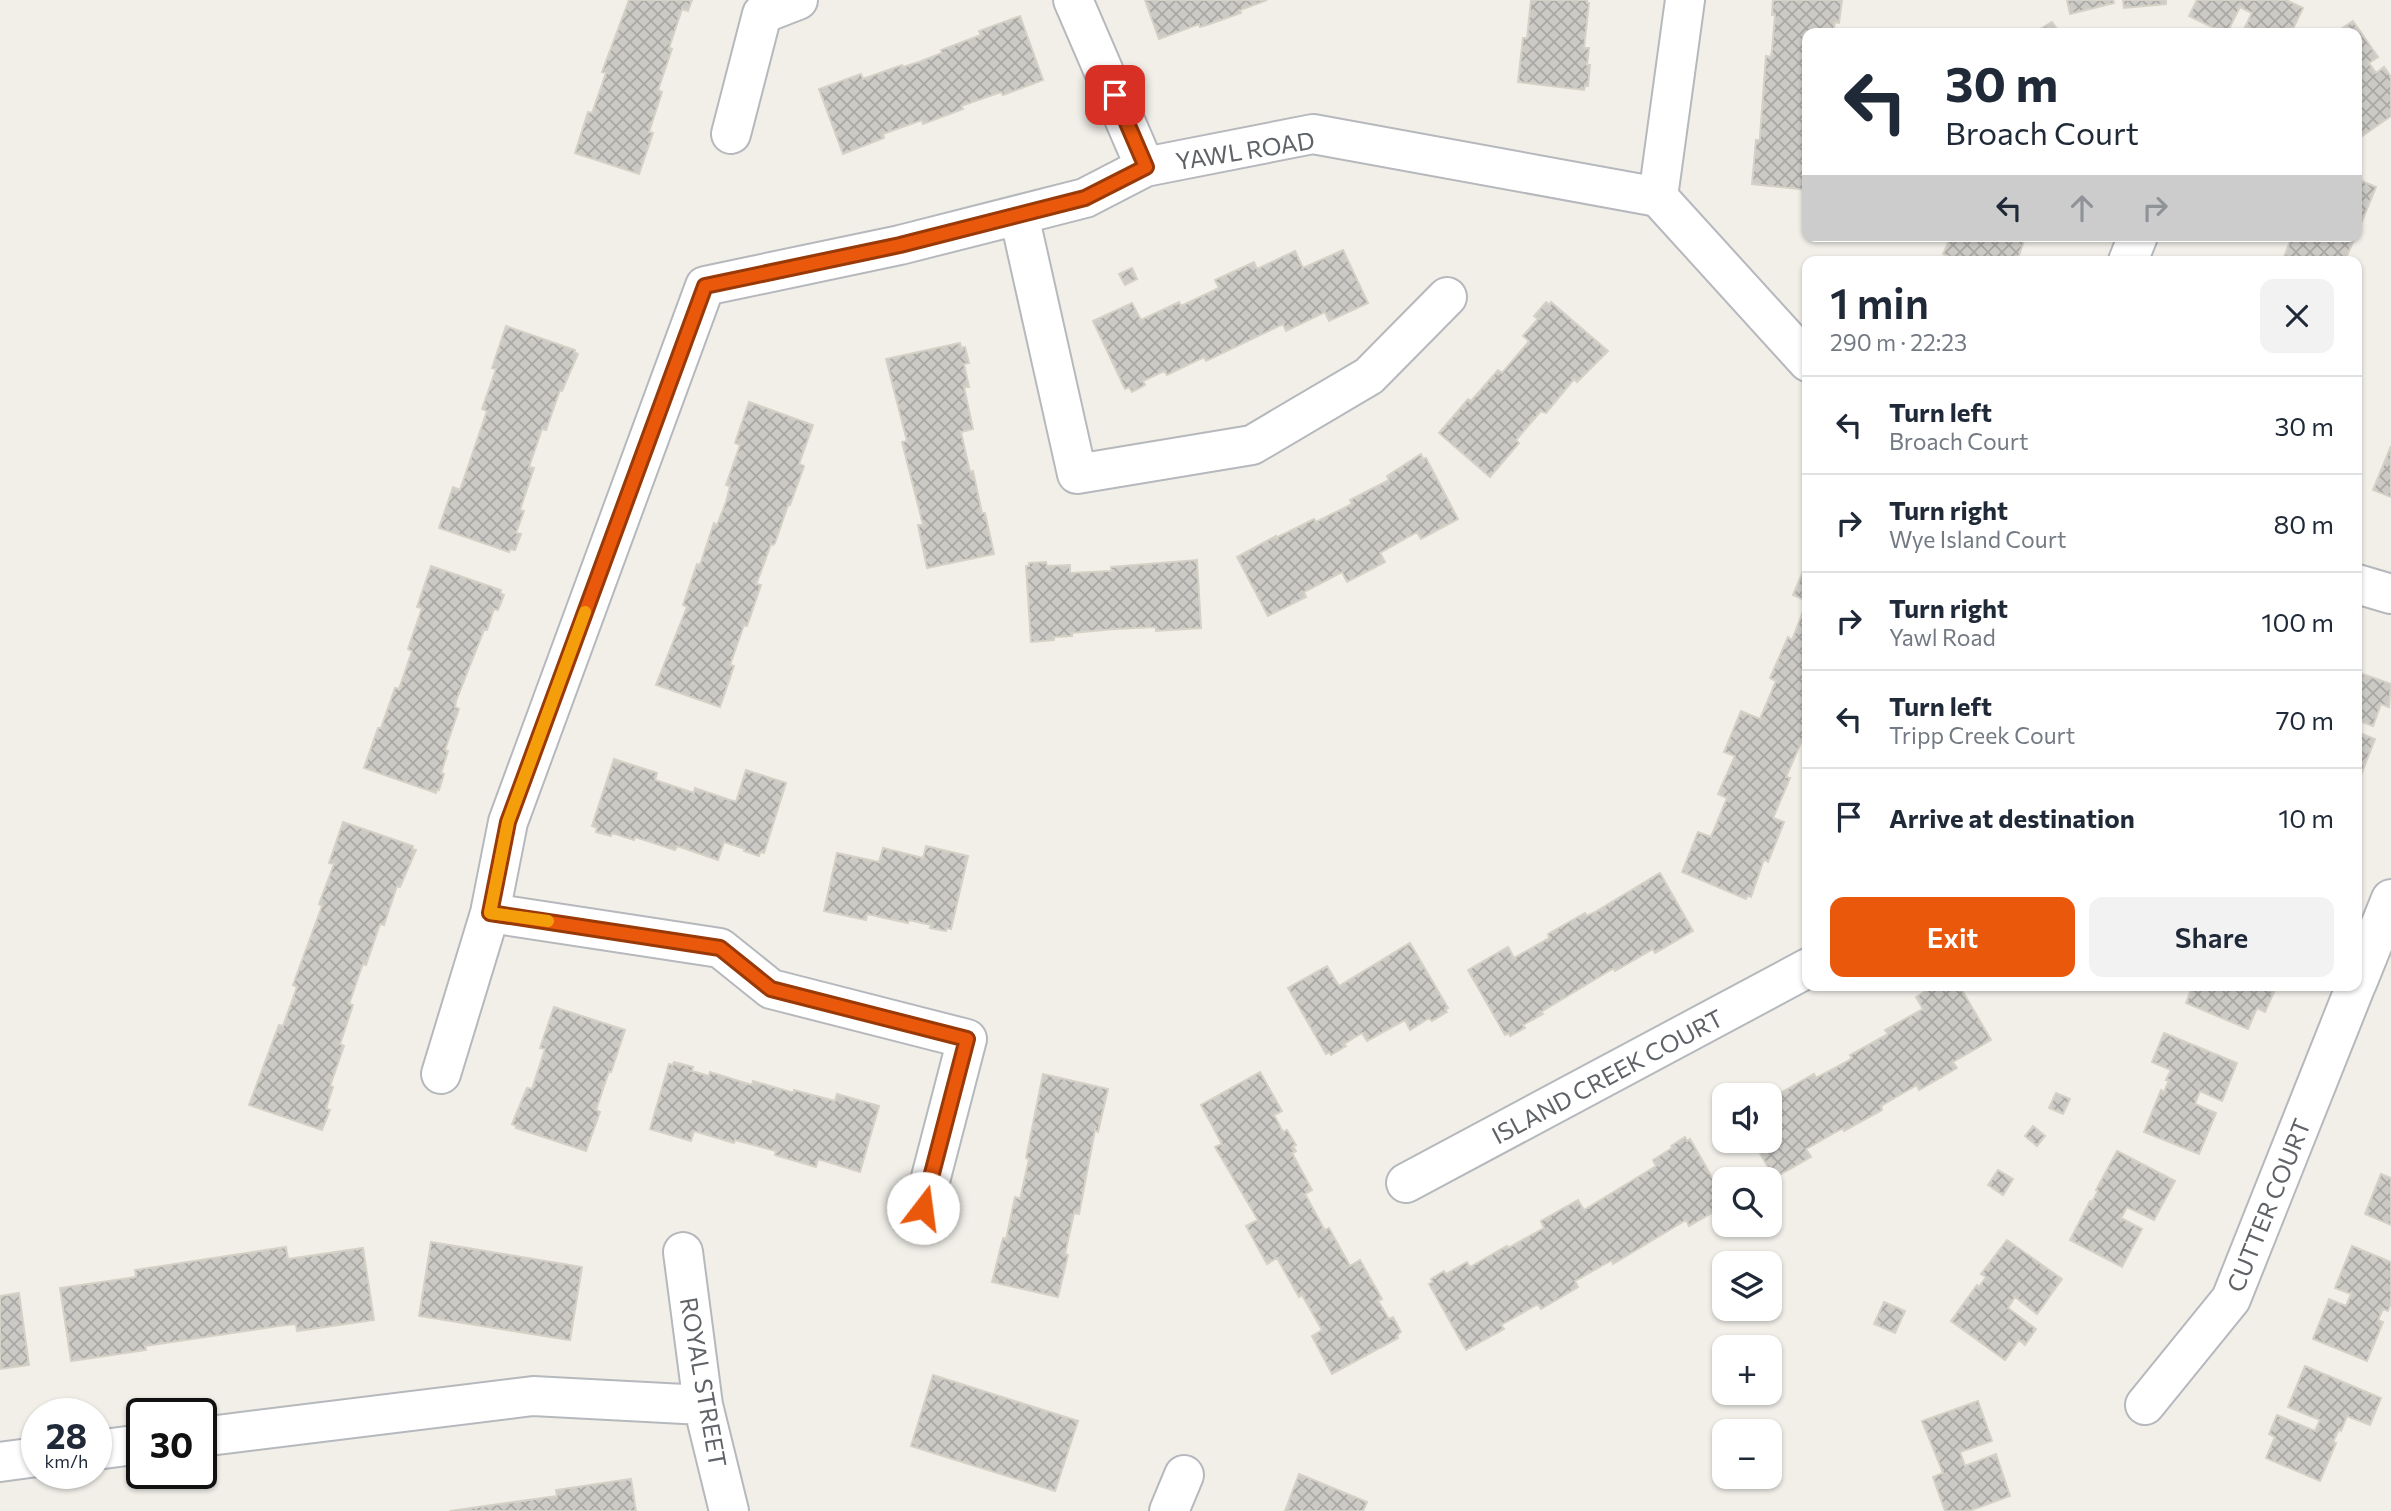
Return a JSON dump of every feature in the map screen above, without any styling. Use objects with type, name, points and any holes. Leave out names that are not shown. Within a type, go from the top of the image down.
[{"type":"street","points":[[730,134],[762,13],[798,0]]},
{"type":"street","points":[[1073,0],[1146,167]]},
{"type":"street","points":[[1685,0],[1658,197],[1802,355]]},
{"type":"street","name":"YAWL ROAD","points":[[490,913],[508,822],[705,286],[900,245],[1085,198],[1146,167],[1313,134],[1658,197]]},
{"type":"street","points":[[1020,215],[1077,474],[1252,445],[1369,376],[1447,297]]},
{"type":"street","points":[[2362,585],[2391,594]]},
{"type":"street","name":"CUTTER COURT","points":[[2362,972],[2391,899]]},
{"type":"street","points":[[441,1074],[490,913],[720,948],[771,989],[967,1039],[923,1208]]},
{"type":"street","name":"ISLAND CREEK COURT","points":[[1406,1183],[1802,971]]},
{"type":"street","name":"CUTTER COURT","points":[[2145,1405],[2231,1299],[2354,991]]},
{"type":"street","name":"ROYAL STREET","points":[[683,1252],[703,1405],[729,1511]]},
{"type":"street","points":[[217,1435],[534,1396],[703,1405]]},
{"type":"street","points":[[0,1462],[21,1459]]},
{"type":"street","points":[[1169,1511],[1184,1475]]},
{"type":"building","points":[[629,0],[692,0],[688,11],[682,9],[669,48],[672,49],[658,90],[662,92],[649,132],[653,133],[639,174],[575,153],[588,112],[592,113],[606,73],[602,72]]},
{"type":"building","points":[[1145,0],[1267,0],[1240,10],[1241,13],[1200,27],[1199,24],[1159,39]]},
{"type":"building","points":[[1531,0],[1587,0],[1589,3],[1584,48],[1589,48],[1587,65],[1590,65],[1588,86],[1585,86],[1584,90],[1518,82]]},
{"type":"building","points":[[1773,0],[1842,0],[1839,23],[1835,22],[1834,28],[1802,28],[1802,189],[1752,184],[1756,140],[1760,140],[1766,56],[1771,57],[1772,50],[1775,15],[1772,15]]},
{"type":"building","points":[[2067,0],[2113,0],[2114,3],[2070,14]]},
{"type":"building","points":[[2123,0],[2166,0],[2166,4],[2124,8]]},
{"type":"building","points":[[2197,0],[2286,0],[2303,8],[2293,28],[2244,28],[2252,13],[2240,7],[2230,28],[2214,28],[2189,16]]},
{"type":"building","points":[[1020,16],[1043,80],[1003,95],[1001,92],[961,106],[963,109],[923,124],[922,120],[883,134],[884,138],[843,154],[819,89],[861,74],[863,79],[919,62],[942,53],[941,50],[981,35],[979,31]]},
{"type":"building","points":[[2353,21],[2358,28],[2342,28]]},
{"type":"building","points":[[2050,23],[2056,28],[2042,28]]},
{"type":"building","points":[[2362,34],[2378,57],[2369,63],[2376,73],[2384,67],[2391,77],[2391,116],[2362,136]]},
{"type":"building","points":[[2362,181],[2376,187],[2362,221]]},
{"type":"building","points":[[1948,242],[2024,242],[2019,256],[1943,254]]},
{"type":"building","points":[[2290,242],[2353,242],[2347,256],[2284,256]]},
{"type":"building","points":[[1343,250],[1368,303],[1329,321],[1325,312],[1286,331],[1283,324],[1206,361],[1204,357],[1167,375],[1164,371],[1143,381],[1145,385],[1132,392],[1129,387],[1125,389],[1093,321],[1132,303],[1141,320],[1179,302],[1181,306],[1219,288],[1215,280],[1254,262],[1257,269],[1295,251],[1303,268]]},
{"type":"building","points":[[1132,268],[1137,279],[1125,285],[1119,274]]},
{"type":"building","points":[[1546,302],[1550,305],[1551,302],[1608,351],[1577,382],[1574,379],[1546,413],[1541,411],[1516,440],[1519,443],[1490,477],[1439,433],[1468,399],[1471,401],[1498,370],[1502,373],[1526,345],[1529,341],[1523,336],[1538,319],[1534,316]]},
{"type":"building","points":[[506,326],[575,350],[578,354],[562,391],[560,390],[546,430],[542,429],[529,467],[534,468],[520,510],[524,511],[516,533],[521,534],[515,550],[510,549],[509,552],[439,528],[453,487],[460,490],[487,411],[482,409],[496,369],[492,368]]},
{"type":"building","points":[[960,343],[961,348],[965,347],[969,363],[964,364],[969,387],[964,387],[973,429],[961,432],[994,554],[927,568],[918,525],[923,525],[902,442],[907,441],[886,359]]},
{"type":"building","points":[[749,402],[813,425],[799,464],[804,466],[775,543],[771,544],[756,584],[761,585],[730,665],[734,666],[720,707],[656,685],[687,607],[683,605],[697,564],[700,565],[714,523],[717,525],[726,502],[730,486],[726,485],[740,445],[735,443]]},
{"type":"building","points":[[2391,446],[2391,497],[2373,490]]},
{"type":"building","points":[[1421,454],[1423,459],[1426,458],[1458,519],[1421,539],[1417,532],[1380,553],[1385,562],[1347,582],[1342,572],[1304,592],[1306,597],[1268,616],[1237,557],[1276,536],[1314,519],[1316,522],[1352,504],[1350,500],[1389,480],[1387,476]]},
{"type":"building","points":[[1197,560],[1201,628],[1156,631],[1156,627],[1114,629],[1072,633],[1072,636],[1054,637],[1054,640],[1031,642],[1026,566],[1029,566],[1029,563],[1046,562],[1047,566],[1070,565],[1070,573],[1111,571],[1111,567]]},
{"type":"building","points":[[431,566],[501,590],[500,593],[504,595],[498,610],[494,609],[487,630],[484,630],[456,701],[455,707],[459,709],[445,750],[448,751],[441,773],[444,774],[436,793],[364,768],[395,688],[399,689],[412,651],[408,649],[422,608],[417,607]]},
{"type":"building","points":[[1802,574],[1802,599],[1793,595]]},
{"type":"building","points":[[1802,614],[1802,740],[1786,777],[1790,778],[1773,818],[1784,822],[1768,862],[1764,859],[1751,897],[1748,895],[1746,899],[1682,872],[1698,832],[1711,837],[1727,798],[1718,794],[1735,756],[1724,752],[1741,711],[1760,719],[1776,681],[1770,678],[1788,637],[1792,640]]},
{"type":"building","points":[[2362,674],[2391,684],[2389,707],[2381,704],[2373,726],[2362,722]]},
{"type":"building","points":[[2362,734],[2375,739],[2362,772]]},
{"type":"building","points":[[614,759],[657,773],[655,780],[694,793],[695,788],[736,802],[746,770],[786,783],[764,853],[760,852],[759,856],[724,842],[718,860],[677,846],[675,850],[635,837],[634,840],[612,833],[611,836],[596,832],[597,828],[592,826]]},
{"type":"building","points":[[343,822],[413,846],[412,849],[416,850],[400,887],[397,886],[384,925],[380,924],[349,1004],[353,1005],[340,1044],[344,1046],[330,1086],[333,1087],[326,1109],[330,1110],[322,1130],[249,1105],[279,1025],[283,1026],[297,987],[293,985],[322,906],[319,904],[334,864],[329,863]]},
{"type":"building","points":[[926,846],[968,856],[951,929],[947,928],[946,931],[909,920],[908,923],[867,914],[866,920],[824,911],[837,853],[879,862],[883,848],[923,858]]},
{"type":"building","points":[[1660,873],[1693,931],[1655,953],[1653,949],[1615,971],[1614,968],[1541,1012],[1543,1014],[1523,1025],[1525,1028],[1510,1036],[1509,1033],[1505,1035],[1468,970],[1508,947],[1514,958],[1549,938],[1548,934],[1585,913],[1587,916],[1595,912]]},
{"type":"building","points":[[1410,943],[1448,1008],[1445,1010],[1447,1012],[1432,1021],[1429,1018],[1410,1030],[1405,1020],[1367,1041],[1362,1033],[1331,1055],[1329,1052],[1326,1054],[1288,988],[1327,966],[1339,986]]},
{"type":"building","points":[[1926,991],[1962,991],[1991,1040],[1953,1062],[1957,1068],[1919,1090],[1917,1085],[1881,1106],[1882,1110],[1806,1149],[1811,1157],[1782,1173],[1782,1167],[1768,1167],[1760,1153],[1782,1153],[1782,1092],[1814,1074],[1816,1078],[1848,1061],[1852,1058],[1850,1055],[1888,1034],[1885,1030],[1923,1009],[1916,997]]},
{"type":"building","points":[[2191,991],[2274,992],[2265,1012],[2257,1008],[2248,1029],[2186,1003]]},
{"type":"building","points":[[554,1007],[625,1030],[596,1110],[600,1112],[586,1151],[516,1128],[512,1124],[527,1088],[532,1089],[545,1049],[540,1048]]},
{"type":"building","points":[[2164,1033],[2237,1063],[2222,1101],[2200,1091],[2195,1104],[2216,1113],[2199,1154],[2144,1132],[2161,1090],[2164,1092],[2169,1080],[2166,1080],[2171,1070],[2152,1062]]},
{"type":"building","points":[[674,1062],[693,1067],[692,1071],[709,1076],[710,1072],[752,1085],[753,1081],[835,1101],[837,1094],[879,1106],[860,1172],[818,1159],[816,1167],[775,1155],[776,1151],[735,1140],[734,1143],[694,1131],[691,1141],[650,1129],[669,1064],[673,1065]]},
{"type":"building","points":[[1260,1072],[1282,1111],[1274,1115],[1283,1132],[1287,1130],[1296,1145],[1293,1146],[1296,1151],[1292,1153],[1312,1190],[1305,1194],[1325,1230],[1329,1228],[1350,1266],[1360,1260],[1382,1299],[1378,1301],[1389,1319],[1393,1317],[1401,1332],[1397,1335],[1398,1338],[1332,1374],[1312,1336],[1322,1330],[1302,1295],[1299,1297],[1277,1258],[1267,1264],[1246,1226],[1258,1220],[1215,1147],[1222,1144],[1201,1105]]},
{"type":"building","points":[[1043,1074],[1108,1089],[1098,1132],[1095,1130],[1079,1214],[1074,1213],[1058,1297],[992,1282],[1003,1238],[1006,1239],[1015,1197],[1020,1199]]},
{"type":"building","points":[[2056,1093],[2070,1099],[2063,1114],[2049,1108]]},
{"type":"building","points":[[2033,1126],[2045,1136],[2037,1146],[2025,1136]]},
{"type":"building","points":[[1685,1137],[1687,1141],[1690,1139],[1712,1177],[1712,1213],[1689,1226],[1686,1220],[1613,1264],[1612,1260],[1575,1281],[1578,1287],[1541,1309],[1538,1304],[1501,1325],[1504,1329],[1466,1350],[1429,1284],[1433,1282],[1431,1279],[1467,1262],[1470,1267],[1507,1246],[1508,1248],[1544,1228],[1541,1221],[1578,1200],[1584,1210],[1656,1166],[1653,1160],[1672,1148],[1671,1146]]},
{"type":"building","points":[[2117,1151],[2175,1181],[2154,1220],[2127,1207],[2121,1218],[2142,1229],[2122,1267],[2070,1240]]},
{"type":"building","points":[[1998,1170],[2013,1179],[2003,1195],[1988,1185]]},
{"type":"building","points":[[2381,1174],[2391,1178],[2391,1225],[2365,1214]]},
{"type":"building","points":[[2007,1240],[2062,1279],[2037,1314],[2015,1297],[2008,1308],[2036,1329],[2025,1345],[2019,1340],[2005,1360],[1951,1321],[1986,1277],[1981,1274]]},
{"type":"building","points":[[431,1242],[582,1267],[570,1340],[419,1316]]},
{"type":"building","points":[[2352,1246],[2391,1262],[2391,1303],[2388,1311],[2383,1309],[2378,1320],[2383,1322],[2367,1361],[2313,1339],[2329,1299],[2346,1306],[2351,1294],[2335,1288]]},
{"type":"building","points":[[286,1247],[288,1259],[363,1248],[374,1320],[297,1331],[296,1324],[279,1326],[145,1346],[146,1350],[71,1361],[60,1288],[136,1277],[135,1270]]},
{"type":"building","points":[[19,1293],[29,1365],[0,1369],[0,1296]]},
{"type":"building","points":[[1884,1302],[1905,1311],[1895,1333],[1874,1324]]},
{"type":"building","points":[[2305,1366],[2381,1398],[2370,1425],[2347,1416],[2333,1442],[2336,1443],[2320,1481],[2266,1458],[2275,1437],[2269,1434],[2277,1415],[2315,1431],[2320,1420],[2288,1407]]},
{"type":"building","points":[[933,1375],[1078,1421],[1055,1491],[911,1446]]},
{"type":"building","points":[[1978,1401],[1992,1441],[1960,1452],[1965,1466],[1996,1454],[2010,1496],[1969,1511],[1945,1511],[1933,1477],[1943,1473],[1922,1421]]},
{"type":"building","points":[[1299,1474],[1367,1502],[1363,1511],[1285,1511]]},
{"type":"building","points":[[631,1479],[636,1511],[450,1511],[557,1496],[556,1490]]},
{"type":"slow traffic","points":[[548,921],[490,913],[508,822],[585,612]]},
{"type":"route","points":[[923,1208],[967,1039],[771,989],[720,948],[490,913],[508,822],[705,286],[900,245],[1085,198],[1146,167],[1115,95]]}]
